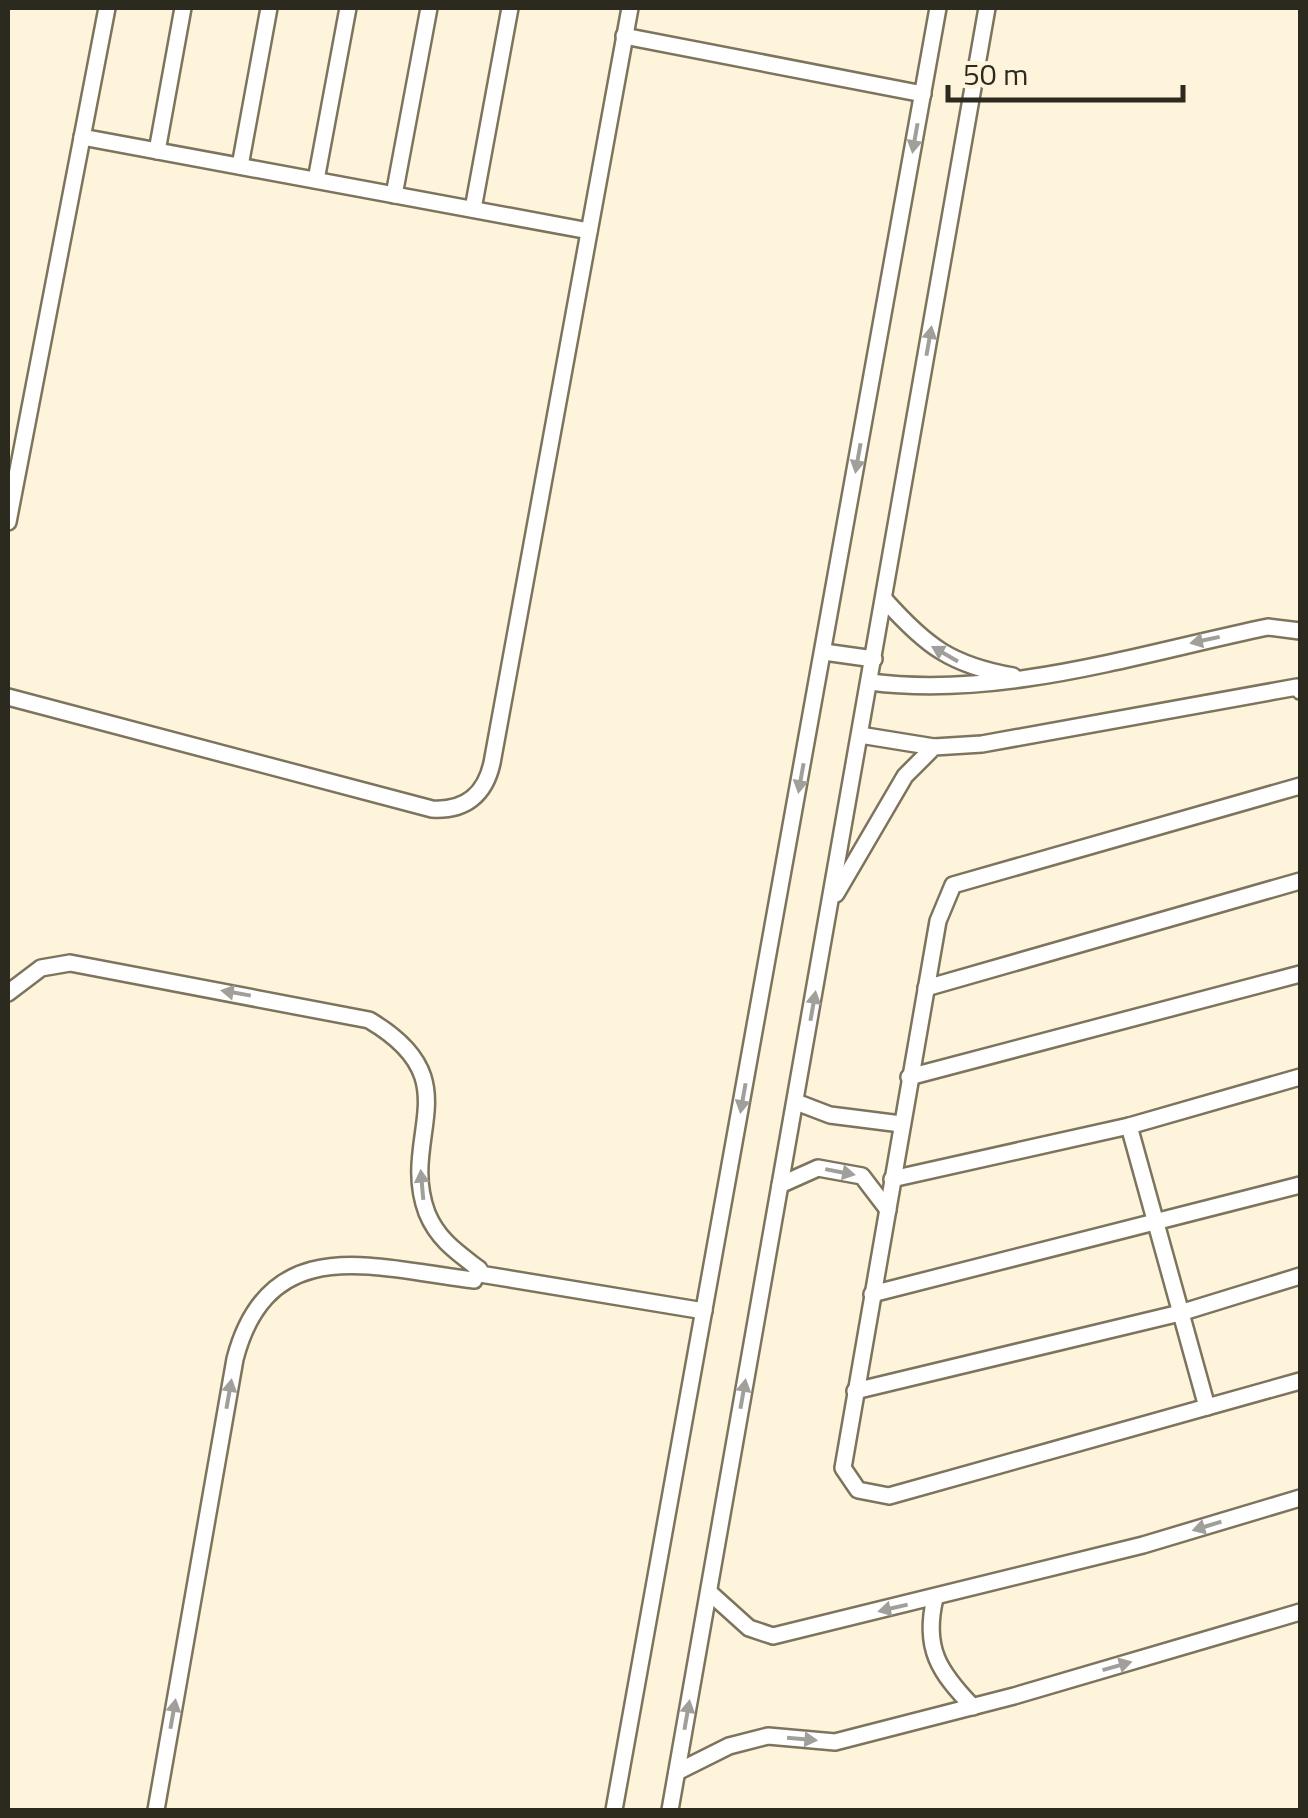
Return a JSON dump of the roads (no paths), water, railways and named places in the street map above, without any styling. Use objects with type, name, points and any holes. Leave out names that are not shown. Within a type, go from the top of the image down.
[{"type":"lane","points":[[8,522],[107,8]]},
{"type":"lane","points":[[157,151],[183,8]]},
{"type":"lane","points":[[240,166],[269,8]]},
{"type":"lane","points":[[316,180],[348,8]]},
{"type":"lane","points":[[394,194],[429,8]]},
{"type":"lane","points":[[473,209],[510,8]]},
{"type":"lane","points":[[8,697],[432,809],[446,810],[473,800],[489,777],[492,763],[630,8]]},
{"type":"lane","points":[[614,1810],[938,8]]},
{"type":"lane","points":[[670,1810],[987,8]]},
{"type":"lane","points":[[624,36],[922,94]]},
{"type":"lane","points":[[82,136],[589,231]]},
{"type":"lane","points":[[885,600],[921,641],[968,668],[1022,678]]},
{"type":"lane","points":[[870,682],[920,688],[972,687],[1268,627],[1300,617]]},
{"type":"lane","points":[[1268,627],[1300,631]]},
{"type":"lane","points":[[824,652],[874,659]]},
{"type":"lane","points":[[860,734],[934,748],[982,744],[1297,688],[1300,691]]},
{"type":"lane","points":[[831,902],[906,776],[934,748]]},
{"type":"lane","points":[[1300,786],[953,885],[938,921],[842,1468],[858,1490],[889,1496],[1300,1381]]},
{"type":"lane","points":[[926,988],[1300,881]]},
{"type":"lane","points":[[8,993],[41,968],[70,963],[352,1014],[386,1029],[412,1056],[427,1090],[429,1110],[420,1182],[428,1215],[446,1243],[480,1274],[704,1310]]},
{"type":"lane","points":[[910,1077],[1300,974]]},
{"type":"lane","points":[[892,1179],[1129,1126],[1300,1078]]},
{"type":"lane","points":[[796,1102],[830,1115],[900,1124]]},
{"type":"lane","points":[[1129,1126],[1207,1407]]},
{"type":"lane","points":[[780,1185],[818,1168],[862,1176],[888,1210]]},
{"type":"lane","points":[[872,1294],[1300,1185]]},
{"type":"lane","points":[[156,1810],[235,1358],[248,1322],[273,1291],[306,1270],[325,1265],[364,1264],[474,1280],[480,1274]]},
{"type":"lane","points":[[855,1391],[1180,1312],[1300,1276]]},
{"type":"lane","points":[[709,1592],[750,1628],[774,1636],[1144,1545],[1300,1498]]},
{"type":"lane","points":[[936,1598],[929,1624],[932,1658],[944,1678],[974,1706]]},
{"type":"lane","points":[[676,1772],[729,1746],[768,1736],[834,1742],[1300,1612]]}]
